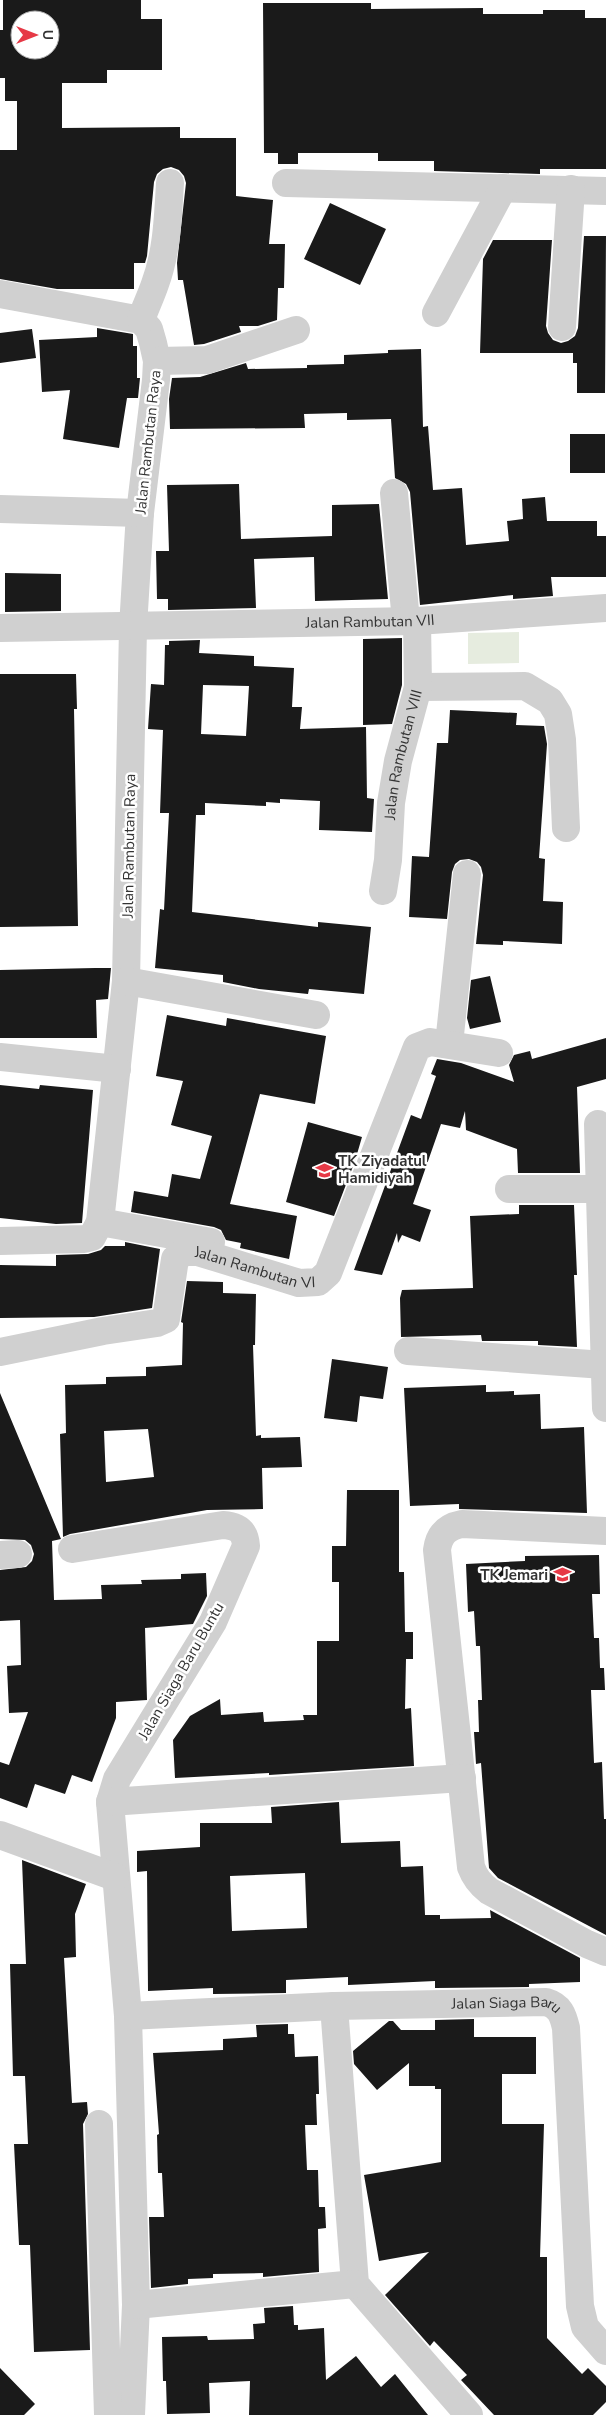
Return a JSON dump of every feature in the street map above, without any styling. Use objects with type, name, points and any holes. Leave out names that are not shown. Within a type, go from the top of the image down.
[{"type":"street","points":[[140,320],[156,284],[161,264],[167,228],[170,183]]},
{"type":"street","points":[[286,183],[606,191]]},
{"type":"street","points":[[436,314],[503,188]]},
{"type":"street","points":[[562,327],[571,189]]},
{"type":"street","points":[[0,294],[140,320],[149,329],[157,361],[207,360],[296,330]]},
{"type":"street","name":"Jalan Rambutan Raya","points":[[100,1222],[126,981],[133,628],[140,513],[157,361]]},
{"type":"street","name":"Jalan Rambutan VIII","points":[[383,891],[390,841],[390,803],[398,761],[418,687],[394,493]]},
{"type":"street","points":[[0,509],[140,513]]},
{"type":"street","name":"Jalan Rambutan VII","points":[[0,628],[133,628],[411,621],[606,608]]},
{"type":"street","points":[[418,687],[525,686],[550,701],[558,714],[562,740],[566,828]]},
{"type":"street","points":[[449,1044],[467,874]]},
{"type":"street","points":[[126,981],[316,1015]]},
{"type":"street","name":"Jalan Rambutan VI","points":[[0,1352],[103,1331],[157,1323],[166,1319],[175,1258],[184,1252],[198,1252],[298,1283],[310,1284],[323,1279],[328,1273],[418,1048],[430,1042],[499,1053]]},
{"type":"street","points":[[0,1057],[117,1069]]},
{"type":"street","points":[[598,1124],[606,1408]]},
{"type":"street","points":[[509,1190],[600,1189]]},
{"type":"street","points":[[0,1241],[84,1239],[92,1237],[100,1222],[235,1246]]},
{"type":"street","points":[[408,1352],[604,1365]]},
{"type":"street","points":[[606,1531],[462,1524],[452,1526],[444,1531],[436,1550],[471,1867],[480,1884],[587,1944],[606,1952]]},
{"type":"street","name":"Jalan Siaga Baru Buntu","points":[[72,1549],[223,1525],[233,1526],[240,1530],[246,1540],[246,1546],[213,1622],[117,1779],[110,1802]]},
{"type":"street","points":[[131,2415],[136,2305],[128,2016],[110,1802],[462,1778]]},
{"type":"street","points":[[0,1835],[115,1877]]},
{"type":"street","name":"Jalan Siaga Baru","points":[[128,2016],[334,2006],[546,2002],[560,2010],[566,2028],[580,2306],[585,2327],[606,2351]]},
{"type":"street","points":[[334,2006],[354,2284],[469,2415]]},
{"type":"street","points":[[99,2124],[108,2415]]},
{"type":"street","points":[[136,2305],[354,2284]]},
{"type":"shaded area","points":[[519,632],[519,663],[468,664],[468,633]]},
{"type":"building","points":[[3,0],[141,0],[141,19],[162,19],[162,70],[107,70],[107,83],[62,83],[62,128],[180,127],[180,138],[236,138],[236,196],[273,200],[269,244],[285,244],[284,288],[278,288],[277,320],[258,326],[239,326],[241,332],[204,344],[194,345],[183,280],[178,280],[177,263],[186,183],[184,176],[179,170],[171,167],[163,169],[157,174],[154,182],[147,256],[145,263],[134,263],[134,289],[57,289],[0,279],[0,150],[17,150],[17,101],[5,101],[5,78],[0,78],[0,30],[3,30]]},
{"type":"building","points":[[263,3],[371,3],[371,9],[483,8],[483,14],[543,14],[543,10],[585,10],[585,18],[606,18],[606,169],[540,169],[540,174],[434,171],[434,161],[378,161],[378,153],[298,153],[298,164],[278,164],[278,153],[264,153]]},
{"type":"building","points":[[330,203],[386,229],[360,285],[304,259]]},
{"type":"building","points":[[584,236],[606,236],[605,393],[577,393],[577,363],[573,363],[573,353],[480,353],[483,259],[493,240],[552,240],[546,326],[553,340],[561,343],[575,336],[578,328]]},
{"type":"building","points":[[97,328],[133,334],[133,346],[137,346],[137,378],[140,378],[138,398],[127,398],[119,448],[63,439],[70,390],[42,392],[39,340],[97,337]]},
{"type":"building","points":[[32,329],[36,358],[0,363],[0,333]]},
{"type":"building","points":[[421,349],[423,427],[428,426],[433,490],[462,488],[466,545],[509,541],[507,521],[523,519],[522,499],[545,497],[547,521],[597,521],[597,536],[606,536],[606,577],[551,577],[553,596],[513,599],[513,595],[420,605],[410,492],[406,484],[395,478],[391,419],[347,420],[347,413],[304,414],[305,428],[170,429],[169,399],[172,378],[200,377],[246,363],[248,369],[307,368],[307,365],[344,364],[344,355],[388,353],[388,350]]},
{"type":"building","points":[[570,434],[605,434],[605,473],[570,473]]},
{"type":"building","points":[[239,484],[241,539],[332,536],[332,505],[379,504],[388,599],[315,601],[314,557],[254,559],[256,608],[168,610],[168,599],[157,599],[156,551],[169,551],[167,485]]},
{"type":"building","points":[[5,573],[61,574],[61,611],[5,612]]},
{"type":"building","points":[[402,638],[402,685],[392,724],[363,725],[363,639]]},
{"type":"building","points":[[200,640],[199,653],[254,656],[254,666],[294,668],[292,707],[302,707],[300,729],[366,727],[367,798],[374,799],[372,832],[319,830],[320,801],[280,799],[280,803],[266,802],[266,806],[205,803],[205,815],[196,815],[192,912],[318,927],[318,922],[371,927],[364,994],[309,989],[308,994],[259,989],[223,982],[223,975],[155,968],[160,909],[164,910],[169,813],[160,813],[163,730],[148,729],[151,684],[164,685],[165,645],[169,645],[169,641]],"holes":[[[203,685],[249,686],[246,736],[201,734]]]},
{"type":"building","points":[[0,674],[76,674],[77,709],[74,709],[78,926],[0,927]]},
{"type":"building","points":[[450,710],[517,713],[516,725],[544,726],[547,744],[539,858],[545,859],[543,901],[563,902],[562,944],[503,941],[503,945],[476,944],[483,875],[481,867],[477,862],[469,859],[460,860],[455,864],[452,872],[447,919],[409,917],[412,856],[429,857],[437,743],[448,743]]},
{"type":"building","points":[[111,968],[108,999],[96,1000],[97,1038],[0,1038],[0,970]]},
{"type":"building","points":[[490,976],[501,1022],[470,1029],[467,1018],[471,980]]},
{"type":"building","points":[[167,1015],[226,1026],[227,1018],[326,1036],[315,1104],[260,1094],[230,1204],[297,1216],[289,1259],[240,1248],[241,1243],[226,1240],[221,1230],[214,1227],[131,1212],[134,1191],[168,1197],[172,1174],[200,1179],[212,1136],[171,1125],[183,1081],[156,1076]]},
{"type":"building","points":[[606,1038],[606,1079],[577,1087],[580,1173],[518,1173],[517,1149],[466,1130],[465,1111],[460,1128],[441,1124],[413,1204],[431,1210],[420,1242],[402,1235],[398,1243],[397,1233],[382,1275],[354,1270],[411,1115],[421,1119],[436,1076],[431,1074],[437,1059],[461,1063],[514,1082],[509,1065],[514,1055],[530,1051],[532,1059]]},
{"type":"building","points":[[0,1085],[39,1089],[40,1085],[93,1090],[82,1223],[56,1224],[0,1218]]},
{"type":"building","name":"TK Ziyadatul Hamidiyah","points":[[308,1122],[362,1137],[334,1216],[286,1202]]},
{"type":"building","points":[[519,1205],[574,1205],[577,1275],[574,1275],[577,1347],[538,1345],[538,1341],[482,1341],[481,1335],[401,1337],[400,1298],[402,1290],[473,1288],[470,1216],[519,1214]]},
{"type":"building","points":[[125,1242],[160,1249],[152,1308],[94,1317],[0,1318],[0,1265],[56,1266],[56,1255],[88,1254],[101,1250],[105,1246],[125,1246]]},
{"type":"building","points":[[187,1281],[223,1282],[223,1293],[256,1294],[255,1345],[253,1345],[256,1436],[261,1435],[261,1438],[300,1437],[302,1467],[262,1468],[263,1509],[207,1510],[70,1534],[63,1537],[60,1434],[66,1433],[65,1385],[106,1384],[106,1377],[146,1376],[146,1367],[182,1365],[183,1323],[181,1322]],"holes":[[[148,1429],[154,1477],[106,1482],[104,1431]]]},
{"type":"building","points":[[332,1359],[388,1367],[383,1399],[360,1396],[357,1422],[324,1418]]},
{"type":"building","points":[[486,1385],[486,1392],[514,1391],[514,1395],[540,1394],[541,1429],[584,1427],[587,1513],[459,1509],[459,1504],[410,1506],[404,1388]]},
{"type":"building","points":[[0,1393],[61,1539],[52,1541],[54,1600],[102,1599],[101,1585],[142,1584],[141,1580],[181,1579],[181,1574],[206,1573],[207,1596],[193,1624],[145,1628],[147,1700],[116,1702],[116,1718],[92,1782],[72,1775],[65,1794],[35,1784],[27,1808],[0,1798],[0,1762],[9,1765],[28,1712],[9,1713],[7,1666],[21,1665],[20,1620],[0,1621],[0,1570],[26,1567],[32,1561],[34,1554],[31,1545],[25,1540],[0,1539]]},
{"type":"building","points":[[347,1490],[399,1490],[399,1572],[404,1572],[405,1632],[413,1632],[413,1659],[406,1659],[405,1709],[411,1708],[414,1766],[269,1775],[269,1773],[175,1778],[173,1740],[190,1716],[220,1699],[221,1715],[263,1712],[264,1722],[304,1720],[303,1715],[317,1715],[317,1641],[339,1641],[339,1582],[332,1582],[332,1546],[346,1546]]},
{"type":"building","points":[[599,1555],[600,1594],[592,1594],[594,1638],[599,1638],[600,1668],[604,1668],[605,1690],[591,1690],[594,1763],[602,1762],[604,1819],[606,1819],[606,1935],[498,1878],[489,1868],[481,1763],[476,1764],[474,1732],[479,1732],[478,1700],[482,1700],[480,1646],[476,1646],[474,1611],[468,1612],[466,1564],[525,1561],[525,1556]]},
{"type":"building","points":[[339,1802],[341,1843],[400,1841],[401,1867],[423,1866],[425,1915],[440,1915],[440,1919],[491,1918],[490,1910],[580,1958],[580,1982],[529,1984],[529,1987],[435,1988],[435,1981],[348,1985],[348,1977],[286,1980],[286,1993],[213,1994],[213,1988],[148,1991],[147,1871],[137,1872],[137,1851],[200,1847],[200,1823],[272,1823],[271,1807]],"holes":[[[305,1873],[307,1928],[232,1931],[230,1876]]]},
{"type":"building","points":[[22,1860],[86,1884],[75,1914],[76,1957],[64,1958],[72,2103],[87,2102],[88,2114],[83,2124],[90,2350],[34,2352],[30,2245],[19,2245],[14,2144],[28,2144],[25,2076],[13,2076],[10,1964],[26,1964]]},
{"type":"building","points":[[474,2019],[474,2037],[536,2037],[536,2074],[502,2074],[502,2124],[544,2124],[540,2257],[547,2257],[547,2338],[582,2374],[588,2368],[606,2386],[606,2402],[593,2415],[494,2415],[461,2380],[467,2375],[434,2341],[430,2346],[385,2295],[429,2252],[379,2261],[364,2175],[441,2162],[441,2089],[435,2089],[435,2086],[409,2086],[409,2063],[377,2090],[354,2064],[353,2051],[389,2021],[393,2021],[401,2030],[435,2030],[435,2020]]},
{"type":"building","points":[[288,2024],[288,2034],[294,2034],[295,2057],[318,2056],[319,2094],[316,2094],[317,2125],[305,2125],[307,2170],[318,2170],[319,2207],[325,2207],[326,2228],[318,2229],[319,2272],[263,2277],[263,2273],[213,2274],[213,2278],[188,2279],[188,2284],[151,2288],[149,2217],[164,2217],[162,2173],[158,2173],[157,2135],[159,2134],[153,2053],[223,2050],[223,2039],[257,2037],[256,2025]]},
{"type":"building","points":[[293,2306],[294,2325],[298,2325],[298,2330],[324,2328],[326,2380],[356,2356],[381,2387],[395,2374],[428,2415],[249,2415],[250,2381],[209,2383],[210,2413],[167,2414],[166,2381],[163,2381],[162,2337],[207,2336],[208,2340],[254,2339],[253,2324],[265,2323],[264,2308]]},
{"type":"building","points":[[0,2368],[35,2404],[24,2415],[0,2415]]},
{"type":"place","name":"TK Ziyadatul Hamidiyah","points":[[324,1170]]},
{"type":"place","name":"TK Jemari","points":[[562,1575]]}]
